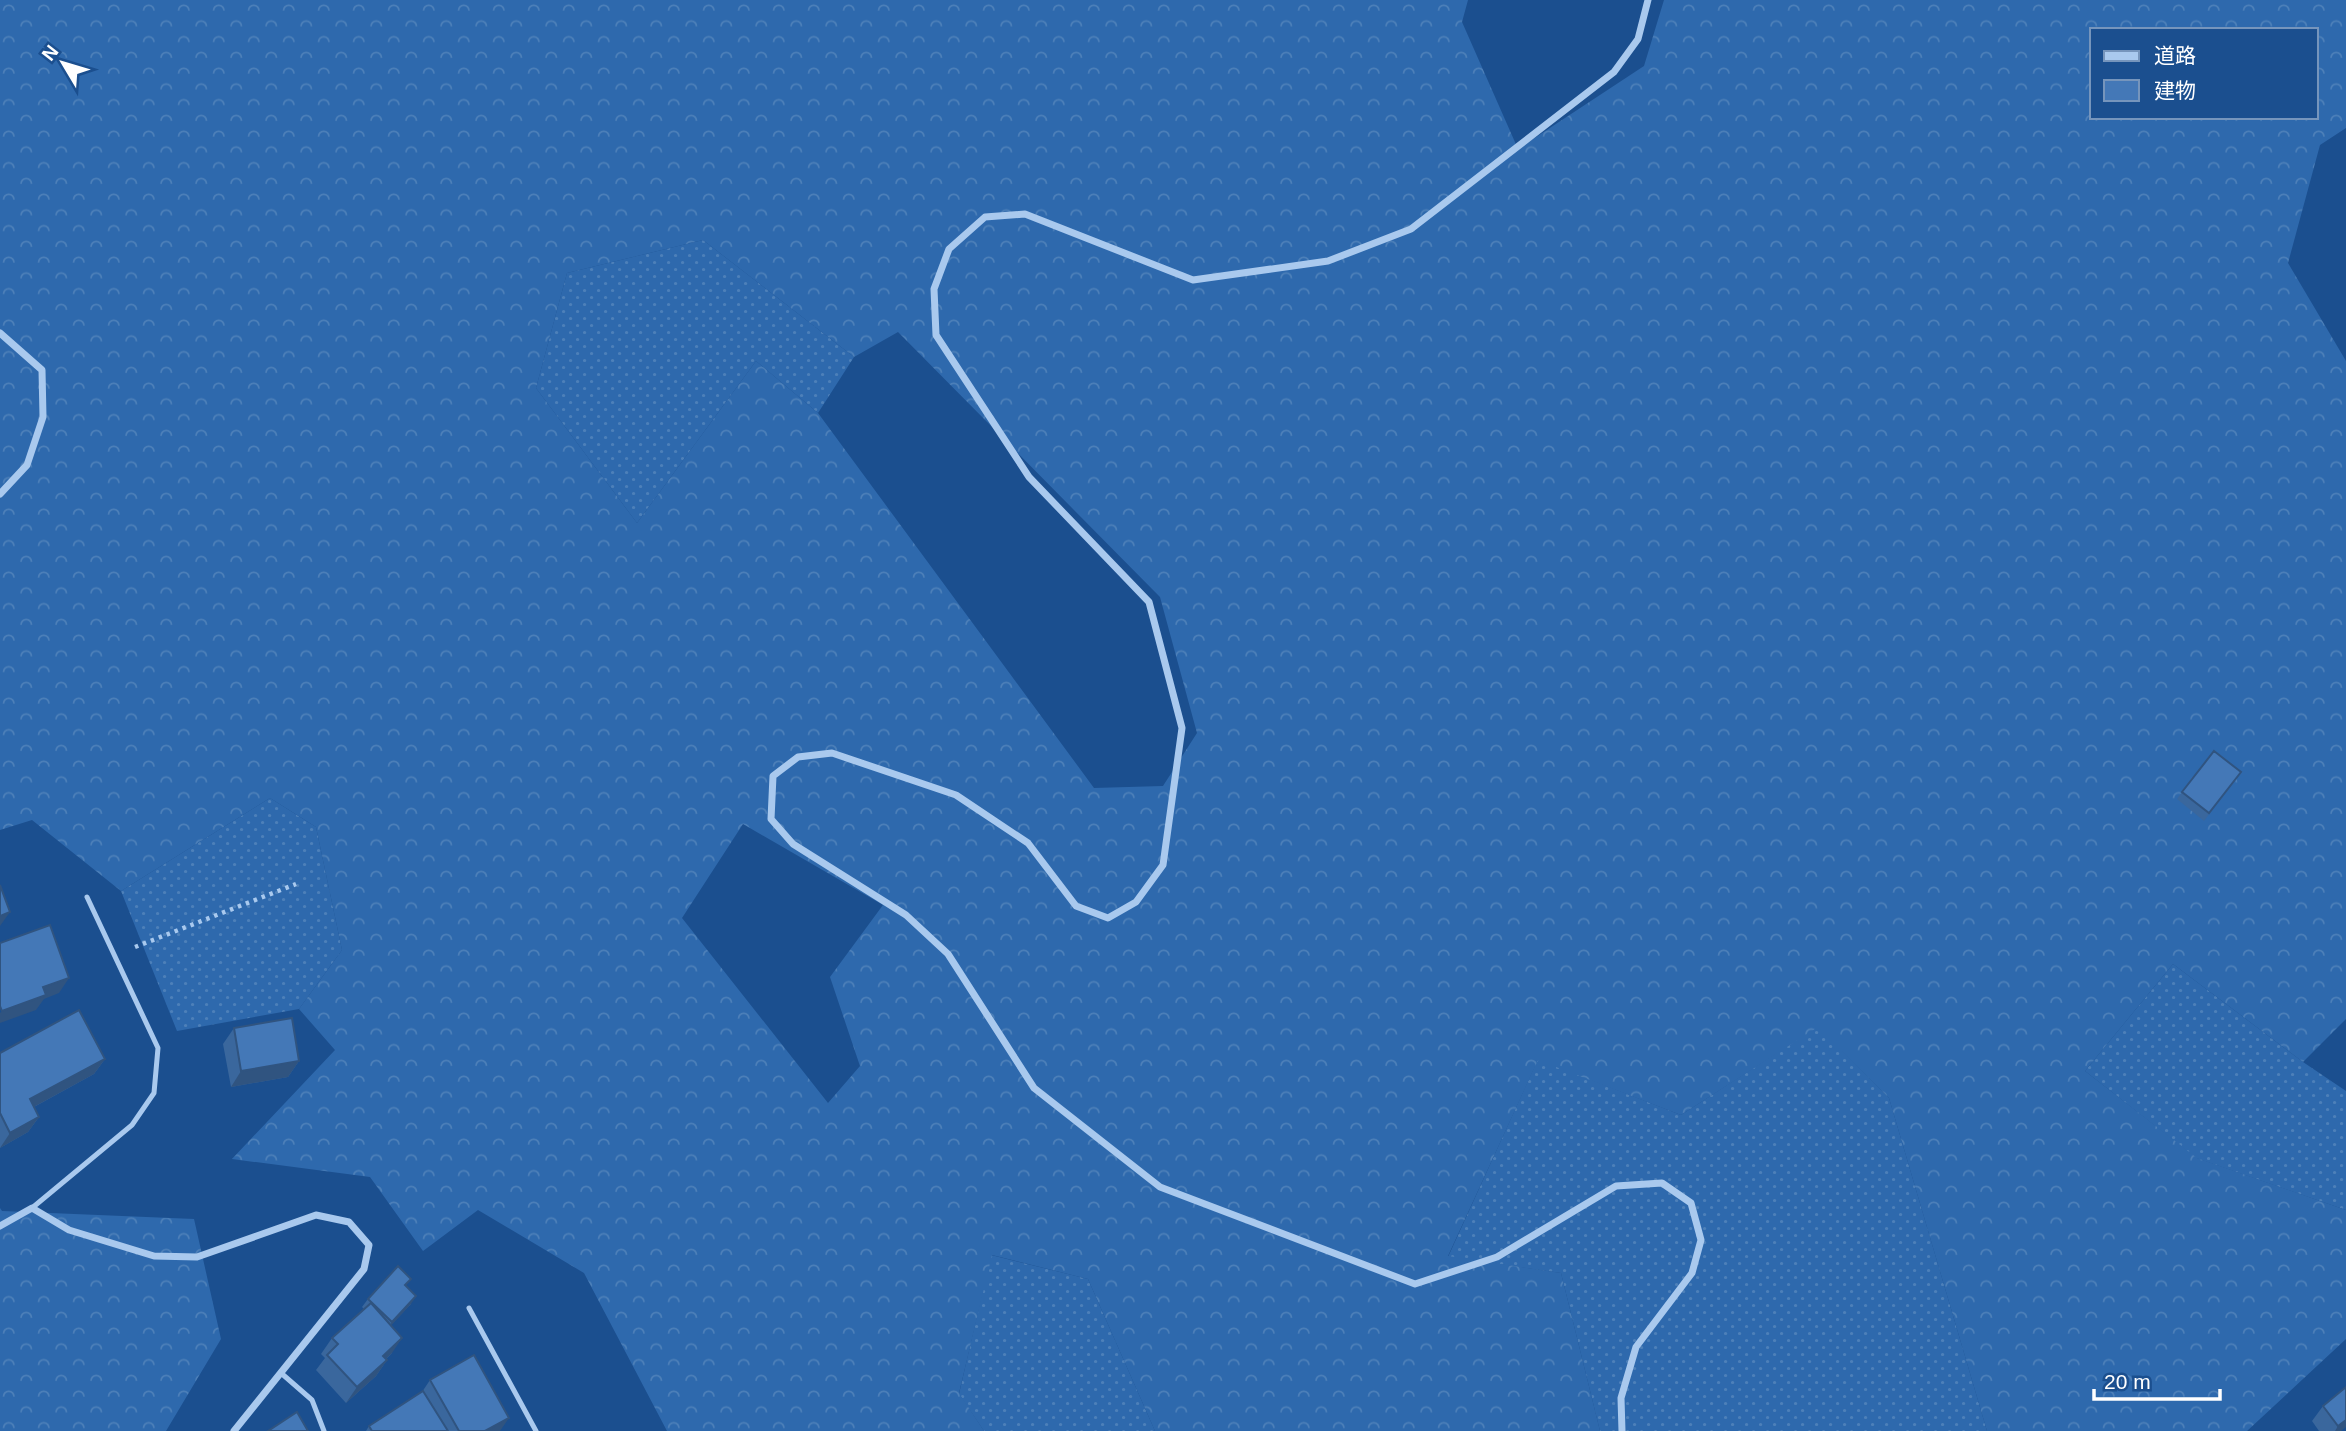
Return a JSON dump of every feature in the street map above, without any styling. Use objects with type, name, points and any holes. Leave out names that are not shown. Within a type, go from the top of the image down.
[{"type":"street","points":[[1622,1431],[1621,1398],[1636,1347],[1692,1273],[1701,1240],[1691,1203],[1662,1184],[1616,1185],[1497,1257],[1415,1284],[1160,1187],[1034,1088],[948,954],[906,915],[793,844],[771,819],[774,776],[798,757],[832,753],[956,795],[1028,843],[1076,906],[1108,918],[1136,902],[1163,865],[1182,728],[1149,603],[1029,477],[936,335],[934,289],[949,249],[985,217],[1025,214],[1193,280],[1328,261],[1411,229],[1614,72],[1638,40],[1648,0]]},
{"type":"street","points":[[0,333],[42,370],[43,417],[27,465],[0,494]]},
{"type":"street","points":[[0,1226],[32,1208],[69,1230],[154,1256],[197,1257],[316,1215],[349,1222],[369,1245],[364,1269],[234,1431]]},
{"type":"lane","points":[[32,1208],[132,1125],[154,1093],[158,1048],[87,897]]},
{"type":"lane","points":[[468,1308],[536,1431]]},
{"type":"lane","points":[[281,1373],[312,1400],[324,1431]]},
{"type":"path","points":[[114,955],[296,884]]},
{"type":"green space","points":[[0,0],[1468,0],[1462,22],[1518,149],[1644,66],[1664,0],[2346,0],[2346,128],[2320,145],[2288,263],[2346,361],[2346,1019],[2303,1062],[2173,964],[2085,1071],[2197,1158],[2346,1210],[2346,1339],[2247,1431],[1987,1431],[1889,1098],[1818,1027],[1681,1115],[1538,1060],[1448,1256],[1561,1273],[1600,1431],[1155,1431],[1088,1279],[992,1255],[959,1393],[984,1431],[667,1431],[584,1273],[478,1210],[423,1251],[370,1177],[232,1159],[335,1050],[299,1009],[342,950],[316,827],[270,798],[121,891],[32,820],[0,830]],"holes":[[[703,240],[854,357],[898,332],[1160,597],[1197,733],[1163,786],[1094,788],[818,413],[756,361],[637,523],[536,388],[567,273]],[[743,824],[883,905],[830,977],[860,1066],[828,1103],[682,918]]]},
{"type":"green space","points":[[703,240],[854,357],[818,413],[756,361],[637,523],[536,388],[567,273]]},
{"type":"green space","points":[[270,798],[316,827],[342,950],[299,1009],[177,1031],[121,891]]},
{"type":"green space","points":[[2173,964],[2346,1091],[2346,1210],[2196,1158],[2085,1071]]},
{"type":"green space","points":[[1818,1026],[1889,1098],[1987,1431],[1600,1431],[1561,1273],[1448,1257],[1538,1059],[1681,1115]]},
{"type":"green space","points":[[0,1208],[2,1211],[194,1219],[221,1339],[166,1431],[0,1431]]},
{"type":"green space","points":[[991,1255],[1088,1279],[1155,1431],[984,1431],[959,1394]]},
{"type":"building","points":[[2214,751],[2241,772],[2209,813],[2182,792]]},
{"type":"building","points":[[0,885],[10,912],[0,916]]},
{"type":"building","points":[[50,925],[69,978],[43,987],[46,995],[2,1011],[0,943]]},
{"type":"building","points":[[79,1010],[105,1059],[30,1099],[39,1117],[10,1133],[0,1113],[0,1053]]},
{"type":"building","points":[[292,1018],[299,1061],[241,1071],[234,1028]]},
{"type":"building","points":[[398,1266],[411,1279],[405,1285],[416,1296],[392,1322],[368,1299]]},
{"type":"building","points":[[371,1303],[402,1338],[383,1356],[387,1360],[357,1387],[327,1355],[338,1344],[332,1338]]},
{"type":"building","points":[[474,1355],[509,1418],[485,1431],[459,1431],[430,1380]]},
{"type":"building","points":[[2346,1387],[2346,1420],[2338,1426],[2323,1406]]},
{"type":"building","points":[[423,1391],[448,1431],[372,1431],[369,1426]]},
{"type":"building","points":[[297,1412],[308,1431],[268,1431]]}]
